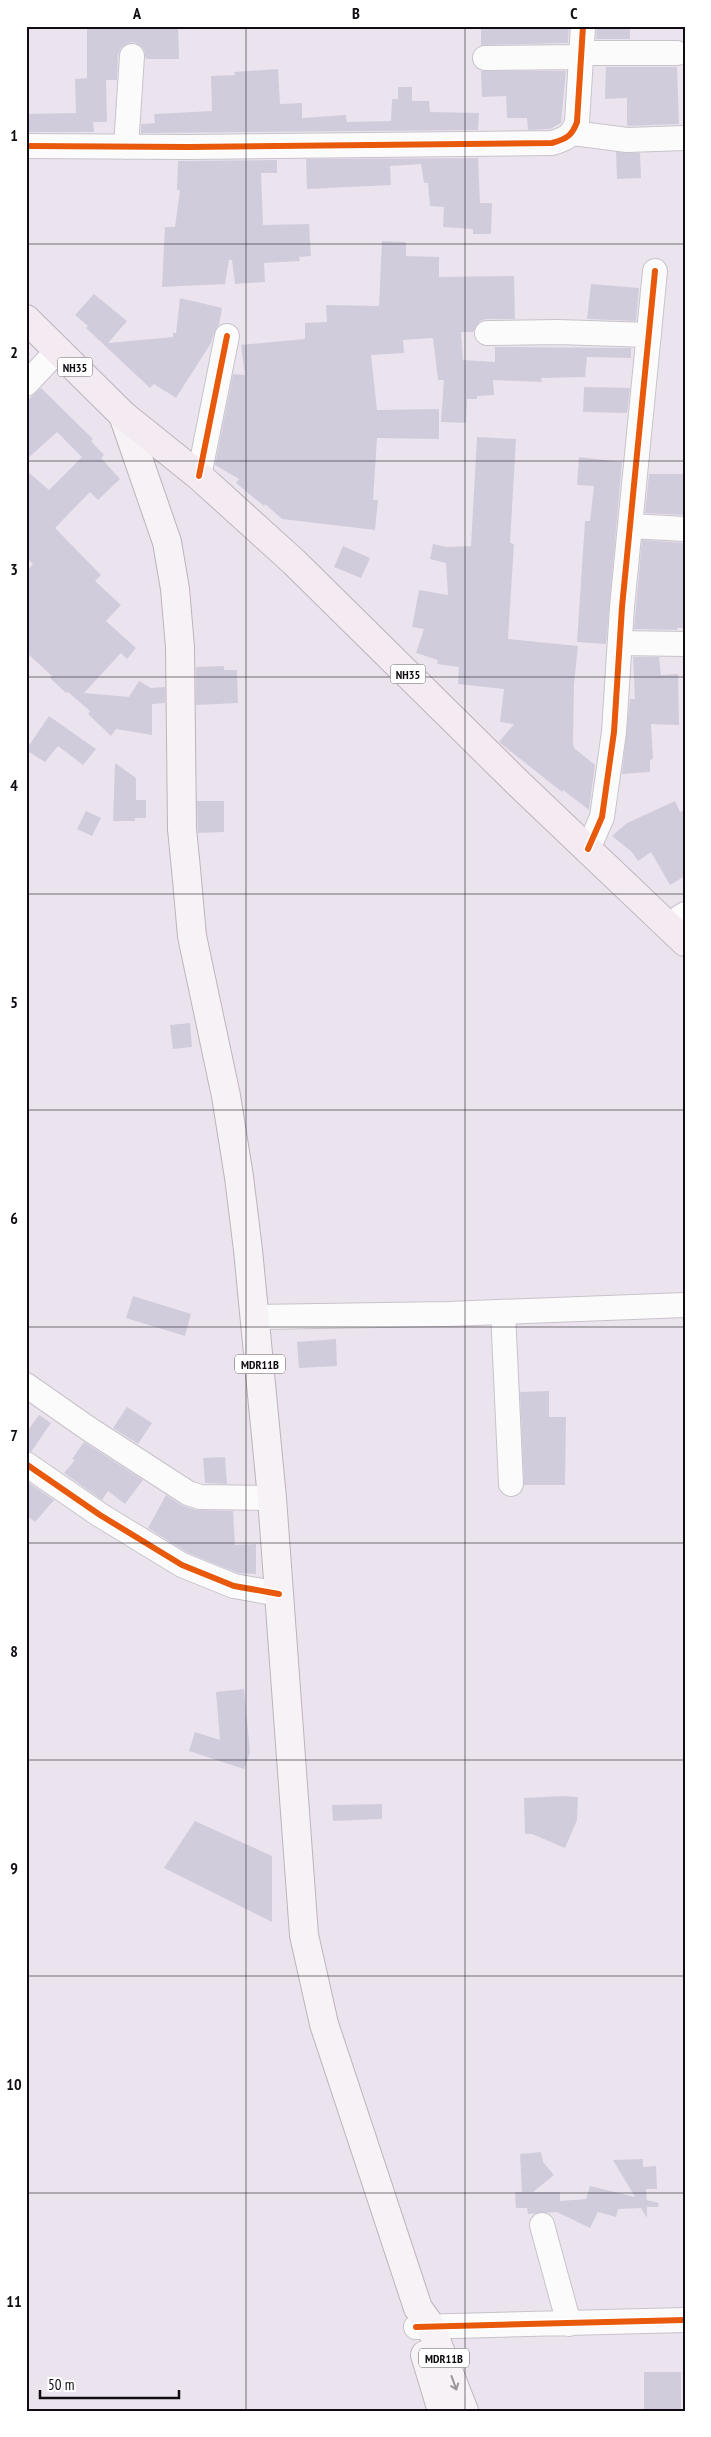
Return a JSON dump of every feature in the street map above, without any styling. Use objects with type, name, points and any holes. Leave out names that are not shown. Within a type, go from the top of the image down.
[{"type":"highway","name":"NH35","points":[[26,320],[123,415],[199,476],[294,562],[519,784],[588,849],[679,927]]},
{"type":"main road","name":"MDR11B","points":[[123,415],[167,542],[175,589],[180,647],[182,829],[192,936],[231,1123],[240,1177],[272,1498],[291,1736],[304,1934],[312,1978],[324,2024],[421,2320],[442,2411]]},
{"type":"main road","name":"MDR11B","points":[[421,2320],[464,2411]]},
{"type":"street","points":[[26,146],[126,147],[552,143],[565,139],[573,133],[577,122],[583,26]]},
{"type":"street","points":[[485,58],[677,53]]},
{"type":"street","points":[[126,147],[132,56]]},
{"type":"street","points":[[573,133],[627,140],[685,138]]},
{"type":"street","points":[[588,849],[602,818],[614,732],[620,643],[656,271]]},
{"type":"street","points":[[488,333],[649,334]]},
{"type":"street","points":[[199,476],[227,336]]},
{"type":"street","points":[[26,384],[58,350]]},
{"type":"street","points":[[631,526],[685,529]]},
{"type":"street","points":[[620,643],[685,644]]},
{"type":"street","points":[[255,1317],[503,1312],[685,1305]]},
{"type":"street","points":[[503,1312],[511,1484]]},
{"type":"street","points":[[26,1385],[89,1429],[188,1492],[200,1497],[272,1498]]},
{"type":"street","points":[[26,1464],[100,1515],[182,1565],[234,1586],[279,1594]]},
{"type":"street","points":[[542,2225],[569,2324]]},
{"type":"street","points":[[421,2320],[569,2324],[685,2320]]},
{"type":"building","points":[[87,26],[178,26],[179,59],[146,59],[144,50],[140,45],[133,42],[126,44],[121,48],[118,55],[117,80],[106,80],[107,122],[93,122],[94,132],[26,132],[26,114],[76,113],[75,79],[87,78]]},
{"type":"building","points":[[481,26],[569,26],[568,43],[481,45]]},
{"type":"building","points":[[597,26],[630,26],[630,39],[596,39]]},
{"type":"building","points":[[606,67],[677,67],[679,124],[627,126],[627,98],[605,99]]},
{"type":"building","points":[[278,69],[280,104],[302,103],[302,118],[346,115],[347,122],[391,121],[392,99],[398,99],[398,87],[412,87],[412,101],[429,101],[430,112],[479,113],[478,130],[141,133],[141,124],[155,123],[154,114],[212,111],[211,76],[235,75],[234,72]]},
{"type":"building","points":[[481,71],[566,71],[561,123],[550,129],[528,130],[527,118],[507,118],[506,96],[482,97]]},
{"type":"building","points":[[616,152],[640,153],[641,178],[617,179]]},
{"type":"building","points":[[478,158],[480,203],[492,203],[491,234],[473,234],[473,229],[443,227],[444,207],[430,206],[428,183],[424,183],[421,164],[390,166],[391,185],[307,189],[306,159]]},
{"type":"building","points":[[277,160],[277,173],[261,173],[263,225],[309,224],[311,256],[299,257],[300,261],[264,263],[265,282],[235,284],[232,260],[229,260],[225,284],[162,287],[165,227],[175,227],[180,190],[177,190],[178,161]]},
{"type":"building","points":[[382,241],[406,242],[406,256],[439,257],[439,277],[514,276],[515,319],[486,319],[480,321],[473,332],[461,332],[463,360],[495,362],[495,347],[631,348],[631,358],[587,357],[585,377],[541,378],[542,382],[493,380],[494,395],[477,396],[477,399],[467,399],[466,423],[441,422],[444,380],[438,380],[433,338],[403,340],[404,353],[371,355],[377,410],[439,409],[439,439],[377,438],[373,500],[378,500],[375,530],[282,519],[236,483],[239,479],[215,465],[233,374],[245,375],[241,345],[305,339],[305,323],[327,322],[326,305],[379,306]]},
{"type":"building","points":[[591,284],[639,288],[636,321],[587,319]]},
{"type":"building","points":[[94,294],[127,321],[108,343],[173,337],[173,333],[176,333],[180,298],[222,308],[219,325],[211,343],[176,398],[154,384],[150,388],[86,328],[88,326],[75,315]]},
{"type":"building","points":[[584,387],[630,388],[627,413],[583,412]]},
{"type":"building","points":[[41,388],[93,439],[91,441],[104,455],[101,458],[120,479],[98,500],[90,492],[55,528],[101,575],[95,581],[121,605],[106,621],[136,648],[127,659],[121,653],[84,693],[129,697],[139,681],[151,688],[165,687],[165,703],[152,704],[152,735],[116,729],[111,736],[88,714],[90,711],[68,692],[66,693],[50,678],[52,676],[26,652],[26,572],[33,564],[26,557],[26,470],[49,490],[82,457],[57,432],[26,460],[26,402]]},
{"type":"building","points":[[477,437],[516,439],[510,543],[514,544],[508,639],[578,646],[574,684],[573,743],[574,748],[595,765],[589,810],[563,790],[562,792],[499,742],[514,724],[500,722],[504,689],[458,684],[459,667],[437,664],[438,660],[416,653],[424,629],[412,627],[419,590],[448,595],[446,563],[430,559],[433,544],[447,547],[471,546]]},
{"type":"building","points":[[579,457],[622,462],[606,644],[577,642],[585,521],[590,521],[594,486],[577,485]]},
{"type":"building","points":[[649,474],[685,474],[685,515],[645,513]]},
{"type":"building","points":[[642,540],[685,543],[685,628],[677,628],[677,630],[634,629]]},
{"type":"building","points":[[343,546],[370,558],[361,578],[334,567]]},
{"type":"building","points":[[633,657],[659,657],[661,675],[678,674],[679,725],[651,724],[653,759],[650,760],[650,772],[622,774],[630,699],[635,699]]},
{"type":"building","points":[[224,666],[224,670],[237,670],[238,703],[196,705],[196,667]]},
{"type":"building","points":[[49,716],[96,749],[83,765],[58,746],[45,762],[26,750]]},
{"type":"building","points":[[115,763],[136,778],[136,800],[146,800],[146,818],[135,818],[135,821],[113,821]]},
{"type":"building","points":[[197,801],[224,801],[224,832],[198,833]]},
{"type":"building","points":[[675,801],[680,812],[685,809],[685,876],[670,885],[651,852],[638,861],[632,852],[612,836],[627,823]]},
{"type":"building","points":[[86,811],[101,818],[92,836],[77,829]]},
{"type":"building","points":[[190,1023],[192,1047],[173,1049],[170,1025]]},
{"type":"building","points":[[133,1296],[191,1314],[185,1336],[126,1318]]},
{"type":"building","points":[[336,1339],[337,1366],[299,1368],[297,1342]]},
{"type":"building","points":[[549,1391],[549,1417],[566,1417],[565,1485],[524,1485],[520,1392]]},
{"type":"building","points":[[127,1407],[152,1423],[138,1444],[113,1428]]},
{"type":"building","points":[[39,1415],[51,1423],[31,1452],[26,1450],[26,1433]]},
{"type":"building","points":[[84,1442],[143,1480],[125,1504],[108,1491],[102,1500],[64,1473],[75,1460],[72,1459]]},
{"type":"building","points":[[225,1457],[227,1484],[205,1483],[203,1458]]},
{"type":"building","points":[[26,1481],[54,1500],[35,1522],[26,1515]]},
{"type":"building","points":[[166,1495],[181,1505],[196,1510],[233,1511],[235,1545],[256,1544],[256,1574],[238,1573],[188,1553],[148,1528]]},
{"type":"building","points":[[244,1689],[250,1752],[244,1769],[189,1751],[195,1732],[220,1740],[216,1692]]},
{"type":"building","points":[[578,1797],[577,1820],[565,1848],[532,1834],[525,1834],[524,1798]]},
{"type":"building","points":[[382,1804],[382,1819],[333,1821],[332,1805]]},
{"type":"building","points":[[195,1821],[272,1856],[272,1922],[164,1868]]},
{"type":"building","points":[[541,2152],[543,2162],[554,2175],[533,2192],[560,2192],[560,2201],[586,2199],[590,2186],[635,2197],[613,2160],[643,2159],[643,2167],[656,2166],[657,2189],[646,2189],[647,2200],[659,2203],[658,2207],[647,2207],[647,2218],[641,2208],[618,2209],[616,2217],[598,2212],[590,2228],[557,2212],[528,2214],[527,2208],[516,2208],[515,2192],[522,2192],[520,2154]]},
{"type":"building","points":[[644,2372],[681,2372],[681,2411],[644,2411]]},
{"type":"cycle path","points":[[26,146],[188,147],[552,143],[568,136],[573,131],[577,122],[583,26]]},
{"type":"cycle path","points":[[588,849],[602,817],[614,732],[622,607],[655,271]]},
{"type":"cycle path","points":[[199,476],[227,336]]},
{"type":"cycle path","points":[[26,1464],[100,1515],[182,1565],[234,1586],[279,1594]]},
{"type":"cycle path","points":[[416,2327],[685,2320]]}]
